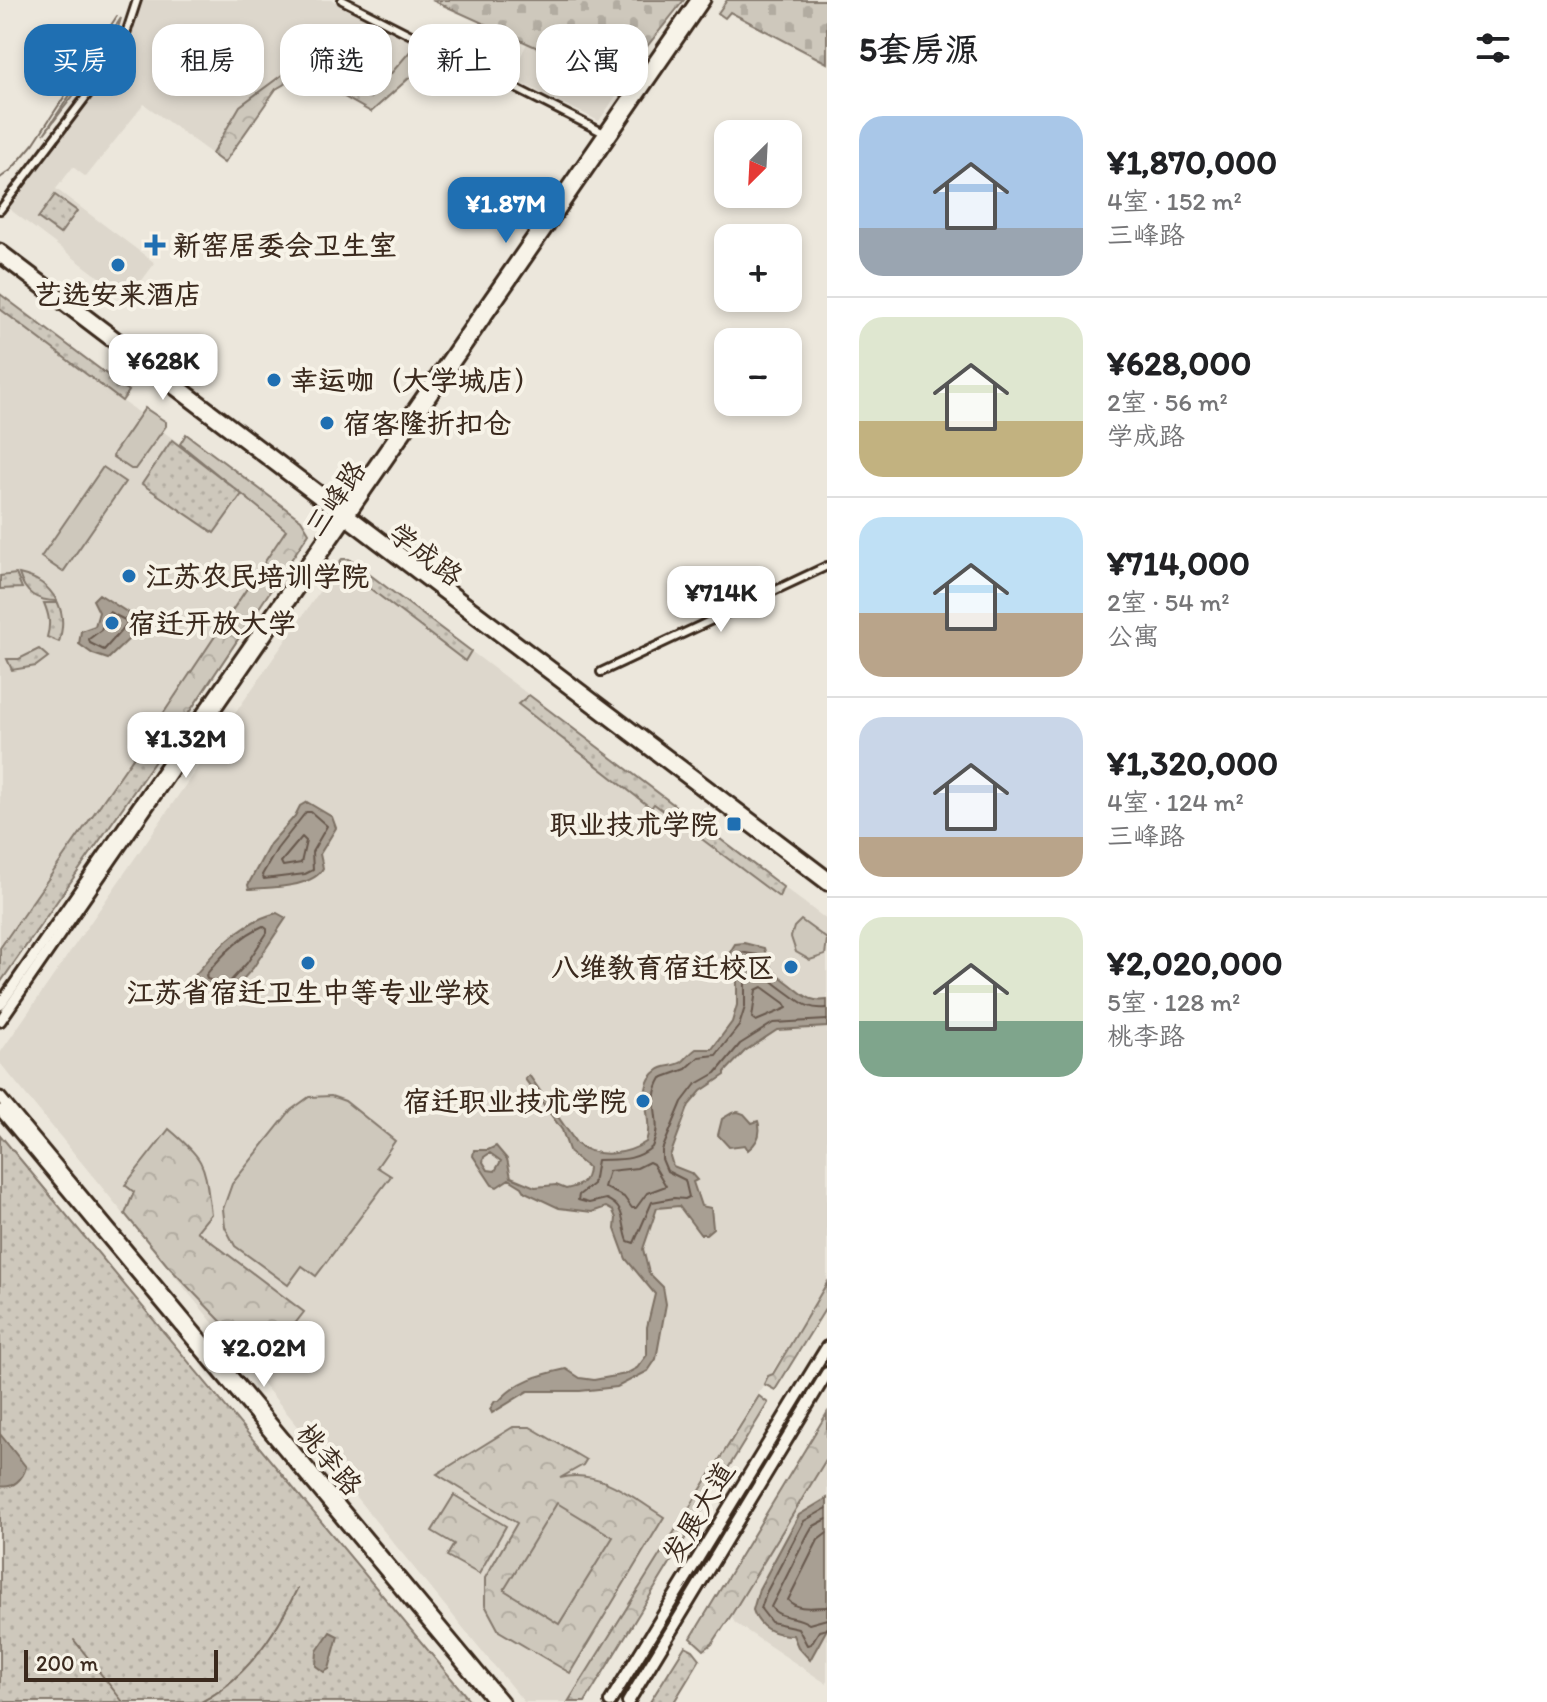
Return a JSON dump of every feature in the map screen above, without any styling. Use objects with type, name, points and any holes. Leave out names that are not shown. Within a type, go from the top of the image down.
[{"type":"main road","name":"三峰路","points":[[0,1021],[696,0]]},
{"type":"main road","name":"三峰路","points":[[0,1005],[705,0]]},
{"type":"main road","name":"学成路","points":[[0,249],[827,885]]},
{"type":"main road","name":"学成路","points":[[0,257],[827,876]]},
{"type":"main road","name":"桃李路","points":[[0,1097],[504,1702]]},
{"type":"main road","name":"桃李路","points":[[0,1110],[494,1702]]},
{"type":"main road","name":"发展大道","points":[[610,1702],[827,1347]]},
{"type":"main road","name":"发展大道","points":[[628,1702],[827,1373]]},
{"type":"street","points":[[0,210],[120,52],[137,0]]},
{"type":"street","points":[[342,0],[604,133]]},
{"type":"street","points":[[601,672],[827,566]]},
{"type":"shaded area","points":[[141,0],[332,0],[381,24],[280,24],[280,77],[264,89],[264,24],[152,24],[152,96],[254,96],[240,106],[212,154],[144,104],[86,177],[73,167],[56,189],[155,263],[128,299],[8,208],[93,96],[136,96],[134,24]]},
{"type":"shaded area","points":[[392,29],[408,37],[408,54],[392,72]]},
{"type":"shaded area","points":[[527,43],[536,47],[536,90],[520,82],[520,58]]},
{"type":"shaded area","points":[[548,96],[616,96],[599,121]]},
{"type":"shaded area","name":"宿迁开放大学","points":[[0,309],[180,444],[287,530],[0,948]]},
{"type":"shaded area","points":[[342,559],[349,559],[827,920],[827,1283],[568,1702],[524,1702],[0,1063],[0,1053]]},
{"type":"shaded area","points":[[827,1458],[827,1684],[735,1623],[731,1616]]},
{"type":"green space","points":[[432,0],[684,0],[648,45],[648,24],[536,24],[536,47],[520,40],[520,24],[485,24]]},
{"type":"green space","points":[[727,0],[827,0],[827,63],[730,12],[725,18],[718,13]]},
{"type":"green space","points":[[408,54],[408,79],[392,93],[392,72]]},
{"type":"green space","points":[[280,76],[280,87],[224,163],[212,154],[240,106],[254,96],[264,96],[264,88]]},
{"type":"green space","points":[[69,96],[73,96],[44,134]]},
{"type":"green space","points":[[342,96],[366,96],[389,96],[371,112]]},
{"type":"green space","points":[[55,195],[77,211],[60,234],[38,218]]},
{"type":"green space","points":[[0,294],[129,391],[122,401],[0,309]]},
{"type":"green space","points":[[145,408],[166,422],[166,426],[135,469],[131,469],[113,457]]},
{"type":"green space","points":[[186,434],[301,520],[309,533],[178,729],[161,717],[286,530],[180,444]]},
{"type":"green space","points":[[172,440],[242,494],[214,533],[142,484]]},
{"type":"green space","points":[[103,467],[125,482],[63,572],[41,557]]},
{"type":"green space","points":[[342,559],[349,559],[471,651],[465,661],[338,564]]},
{"type":"green space","points":[[16,574],[22,588],[0,589],[0,576]]},
{"type":"green space","points":[[19,574],[41,583],[57,601],[43,600],[33,595]]},
{"type":"green space","points":[[44,603],[58,603],[62,622],[59,642],[47,637],[49,620]]},
{"type":"green space","points":[[39,649],[48,657],[36,666],[12,670],[7,659],[19,659]]},
{"type":"green space","points":[[529,695],[698,823],[691,831],[654,804],[651,808],[518,704]]},
{"type":"green space","points":[[153,729],[169,741],[0,983],[0,948]]},
{"type":"green space","points":[[707,829],[783,887],[779,897],[699,837]]},
{"type":"green space","points":[[801,920],[827,939],[825,955],[810,960],[796,952],[791,937],[794,927]]},
{"type":"green space","points":[[331,1096],[345,1101],[395,1141],[377,1167],[391,1176],[316,1276],[302,1266],[288,1285],[235,1246],[225,1227],[223,1209],[232,1184],[291,1110],[309,1097]]},
{"type":"green space","points":[[169,1129],[198,1157],[205,1174],[211,1214],[197,1231],[304,1312],[263,1365],[167,1265],[125,1214],[134,1192],[125,1185]]},
{"type":"green space","points":[[0,1135],[471,1702],[0,1702]]},
{"type":"green space","points":[[827,1283],[827,1306],[775,1390],[764,1384],[773,1374]]},
{"type":"green space","points":[[759,1396],[768,1403],[585,1702],[568,1702]]},
{"type":"green space","points":[[827,1413],[827,1458],[732,1614],[712,1644],[704,1650],[691,1638]]},
{"type":"green space","points":[[513,1427],[530,1427],[586,1460],[583,1465],[560,1478],[588,1477],[602,1481],[664,1517],[570,1673],[499,1631],[485,1605],[485,1578],[517,1523],[437,1474]]},
{"type":"green space","points":[[454,1495],[506,1526],[479,1574],[447,1556],[454,1544],[432,1531]]},
{"type":"green space","points":[[557,1503],[613,1537],[559,1624],[504,1590]]},
{"type":"green space","points":[[685,1646],[700,1659],[674,1702],[650,1702]]},
{"type":"water","points":[[99,594],[133,616],[139,625],[138,631],[132,630],[132,636],[108,659],[93,654],[79,644],[81,631],[95,626],[99,612],[93,600]]},
{"type":"water","points":[[307,802],[332,817],[336,828],[320,854],[323,868],[318,875],[301,883],[249,889],[248,885],[270,844],[300,806]]},
{"type":"water","points":[[277,913],[286,918],[253,968],[227,997],[188,984],[216,951],[238,932],[263,917]]},
{"type":"water","points":[[735,944],[764,948],[769,964],[779,976],[807,997],[827,1000],[827,1027],[777,1030],[745,1051],[725,1075],[701,1091],[689,1105],[670,1156],[673,1166],[691,1173],[697,1180],[693,1182],[701,1206],[711,1208],[713,1228],[706,1234],[700,1234],[679,1206],[657,1208],[643,1249],[649,1273],[663,1287],[666,1304],[656,1359],[648,1371],[617,1387],[528,1391],[492,1413],[490,1409],[495,1401],[521,1383],[538,1376],[566,1369],[580,1378],[594,1380],[626,1374],[637,1368],[647,1355],[647,1327],[655,1294],[626,1259],[615,1229],[613,1211],[606,1207],[592,1212],[559,1208],[525,1192],[509,1179],[497,1187],[492,1185],[473,1156],[474,1150],[488,1150],[496,1146],[507,1159],[511,1177],[535,1187],[556,1185],[566,1189],[584,1180],[588,1168],[570,1153],[562,1130],[525,1079],[529,1075],[577,1144],[585,1149],[612,1154],[646,1142],[646,1094],[651,1077],[660,1068],[682,1062],[696,1049],[712,1049],[732,1022],[737,1005],[737,974],[727,957]],"holes":[[[490,1153],[501,1161],[495,1171],[488,1170],[483,1162]]]},
{"type":"water","points":[[738,1112],[752,1123],[758,1121],[758,1137],[748,1150],[745,1145],[729,1147],[718,1135],[722,1119]]},
{"type":"water","points":[[0,1434],[26,1467],[20,1479],[9,1486],[0,1486]]},
{"type":"water","points":[[827,1498],[827,1629],[810,1660],[798,1647],[793,1635],[768,1630],[753,1610],[759,1589],[799,1515]]},
{"type":"water","points":[[330,1632],[338,1636],[329,1669],[324,1672],[316,1666],[317,1651]]},
{"type":"waterway","points":[[0,178],[34,143],[117,16]]},
{"type":"waterway","points":[[201,1702],[246,1668],[269,1638],[297,1589]]},
{"type":"waterway","points":[[74,1640],[123,1702]]},
{"type":"waterway","points":[[452,1702],[461,1699]]},
{"type":"place","name":"新窑居委会卫生室","points":[[155,245]]},
{"type":"place","name":"艺选安来酒店","points":[[118,265]]},
{"type":"place","name":"幸运咖（大学城店）","points":[[274,380]]},
{"type":"place","name":"宿客隆折扣仓","points":[[327,423]]},
{"type":"place","name":"江苏农民培训学院","points":[[129,576]]},
{"type":"place","name":"宿迁开放大学","points":[[112,623]]},
{"type":"place","name":"职业技术学院","points":[[734,824]]},
{"type":"place","name":"江苏省宿迁卫生中等专业学校","points":[[308,963]]},
{"type":"place","name":"八维教育宿迁校区","points":[[791,967]]},
{"type":"place","name":"宿迁职业技术学院","points":[[643,1101]]}]
